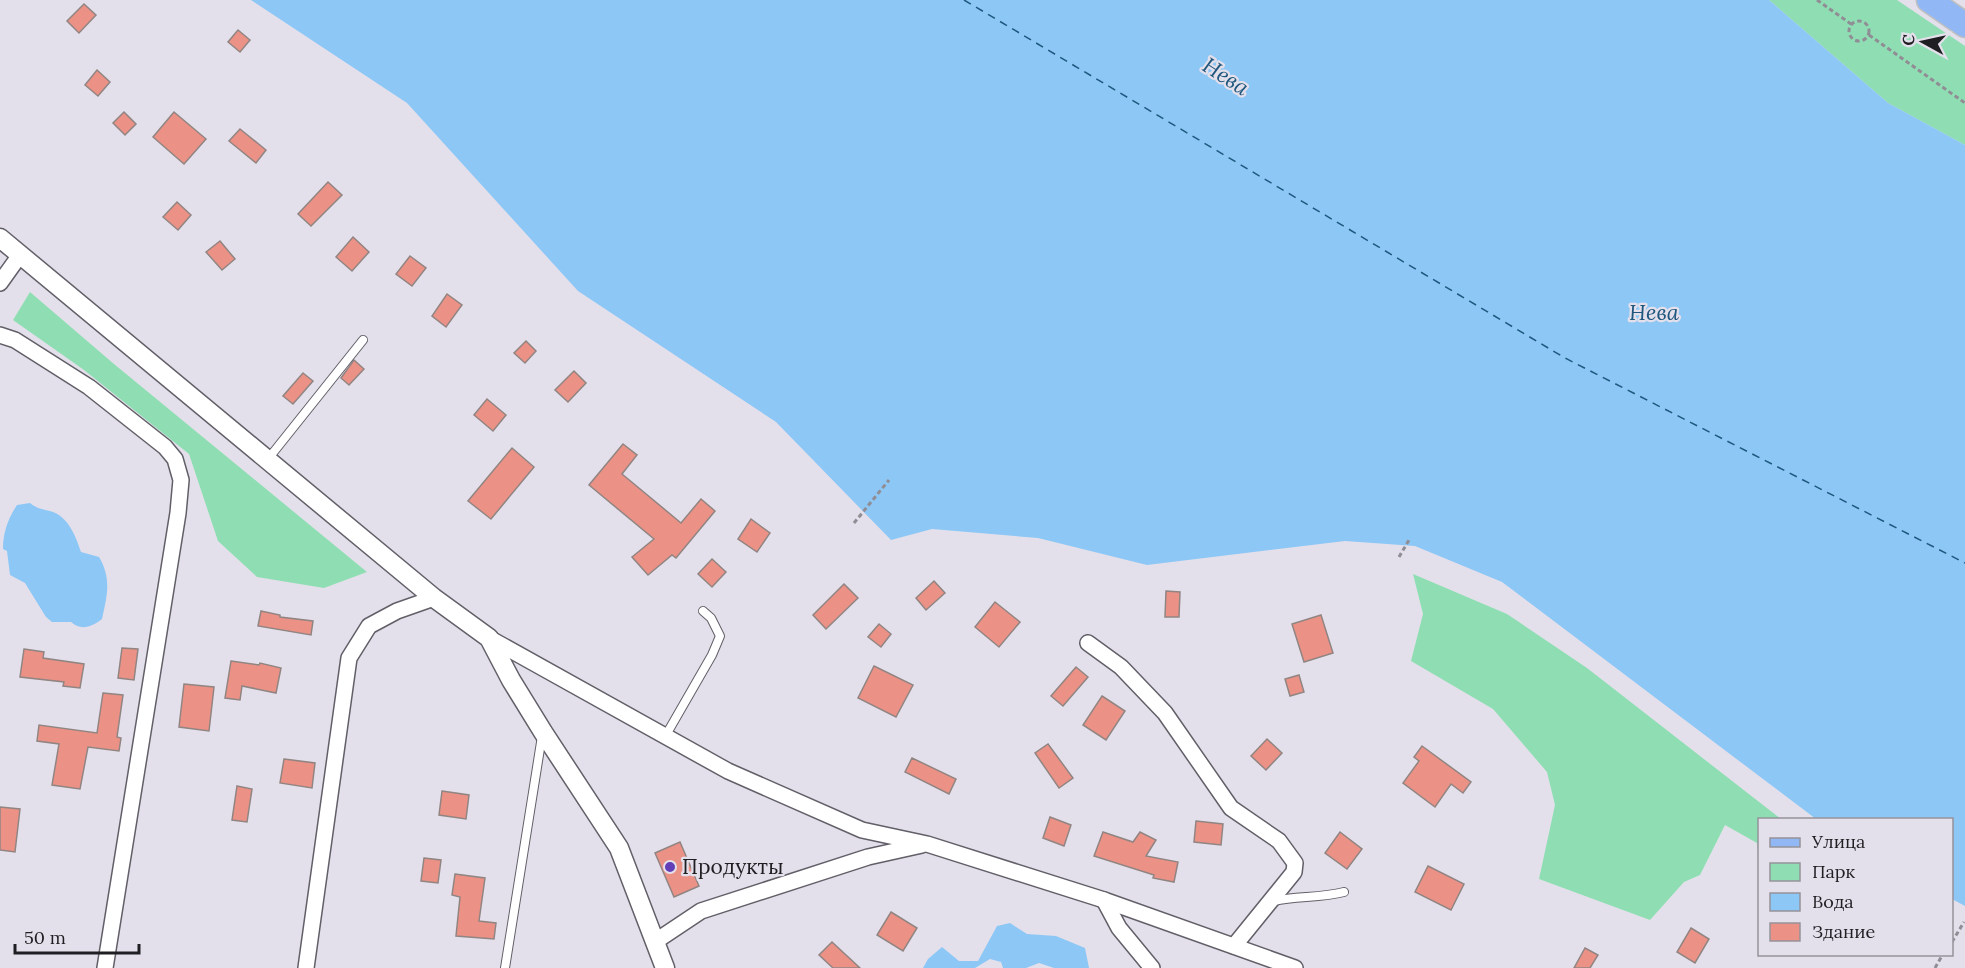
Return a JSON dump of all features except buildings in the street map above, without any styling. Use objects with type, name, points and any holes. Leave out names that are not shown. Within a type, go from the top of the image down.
[{"type":"main road","points":[[1929,0],[1965,25]]},
{"type":"street","points":[[0,238],[434,598],[489,638],[728,771],[862,830],[927,844],[1104,900],[1295,968]]},
{"type":"street","points":[[0,283],[20,255]]},
{"type":"street","points":[[0,334],[15,340],[89,387],[146,430],[175,459],[181,480],[178,513],[105,968]]},
{"type":"street","points":[[306,968],[349,658],[369,626],[397,610],[434,598]]},
{"type":"street","points":[[489,638],[511,680],[543,732],[619,848],[665,968]]},
{"type":"street","points":[[1088,644],[1120,667],[1165,713],[1230,808],[1279,842],[1295,863],[1294,872],[1234,946]]},
{"type":"street","points":[[656,941],[701,911],[868,857],[927,844]]},
{"type":"street","points":[[1104,900],[1119,928],[1152,968]]},
{"type":"lane","points":[[268,459],[363,340]]},
{"type":"lane","points":[[666,735],[712,655],[720,636],[711,618],[703,611]]},
{"type":"lane","points":[[505,968],[543,732]]},
{"type":"lane","points":[[1269,902],[1291,897],[1325,897],[1344,892]]},
{"type":"path","points":[[1816,0],[1851,24]]},
{"type":"path","points":[[1858,20],[1865,22],[1869,28],[1869,35],[1864,40],[1857,41],[1851,37],[1849,30],[1851,24],[1858,20]]},
{"type":"path","points":[[1869,35],[1965,103]]},
{"type":"path","points":[[854,524],[889,480]]},
{"type":"path","points":[[1399,557],[1409,540]]},
{"type":"path","points":[[1953,940],[1964,922]]},
{"type":"green space","points":[[1769,0],[1897,0],[1965,46],[1965,145],[1888,103]]},
{"type":"green space","points":[[30,292],[367,572],[324,588],[257,577],[218,541],[189,454],[84,370],[13,320]]},
{"type":"green space","points":[[1413,574],[1507,614],[1587,668],[1780,818],[1758,818],[1758,852],[1757,843],[1725,825],[1700,875],[1684,882],[1650,920],[1539,879],[1555,805],[1547,772],[1493,709],[1411,661],[1423,614]]},
{"type":"water","name":"Нева","points":[[251,0],[1769,0],[1888,103],[1965,145],[1965,906],[1953,900],[1953,818],[1815,818],[1502,582],[1415,546],[1345,541],[1147,565],[1038,538],[932,529],[891,540],[776,422],[578,291],[407,103]]},
{"type":"water","points":[[30,503],[59,515],[71,529],[81,552],[99,557],[106,573],[107,588],[102,619],[94,624],[83,627],[71,622],[52,622],[46,617],[25,583],[10,575],[7,551],[3,549],[5,531],[17,505]]},
{"type":"water","points":[[1010,923],[1027,934],[1056,936],[1085,948],[1089,968],[1054,968],[1039,963],[1026,968],[1003,968],[1001,962],[990,959],[975,968],[923,968],[928,959],[942,947],[959,961],[978,961],[997,926]]},
{"type":"ferry route","points":[[964,0],[1565,358],[1965,563]]},
{"type":"place","name":"Продукты","points":[[670,867]]}]
